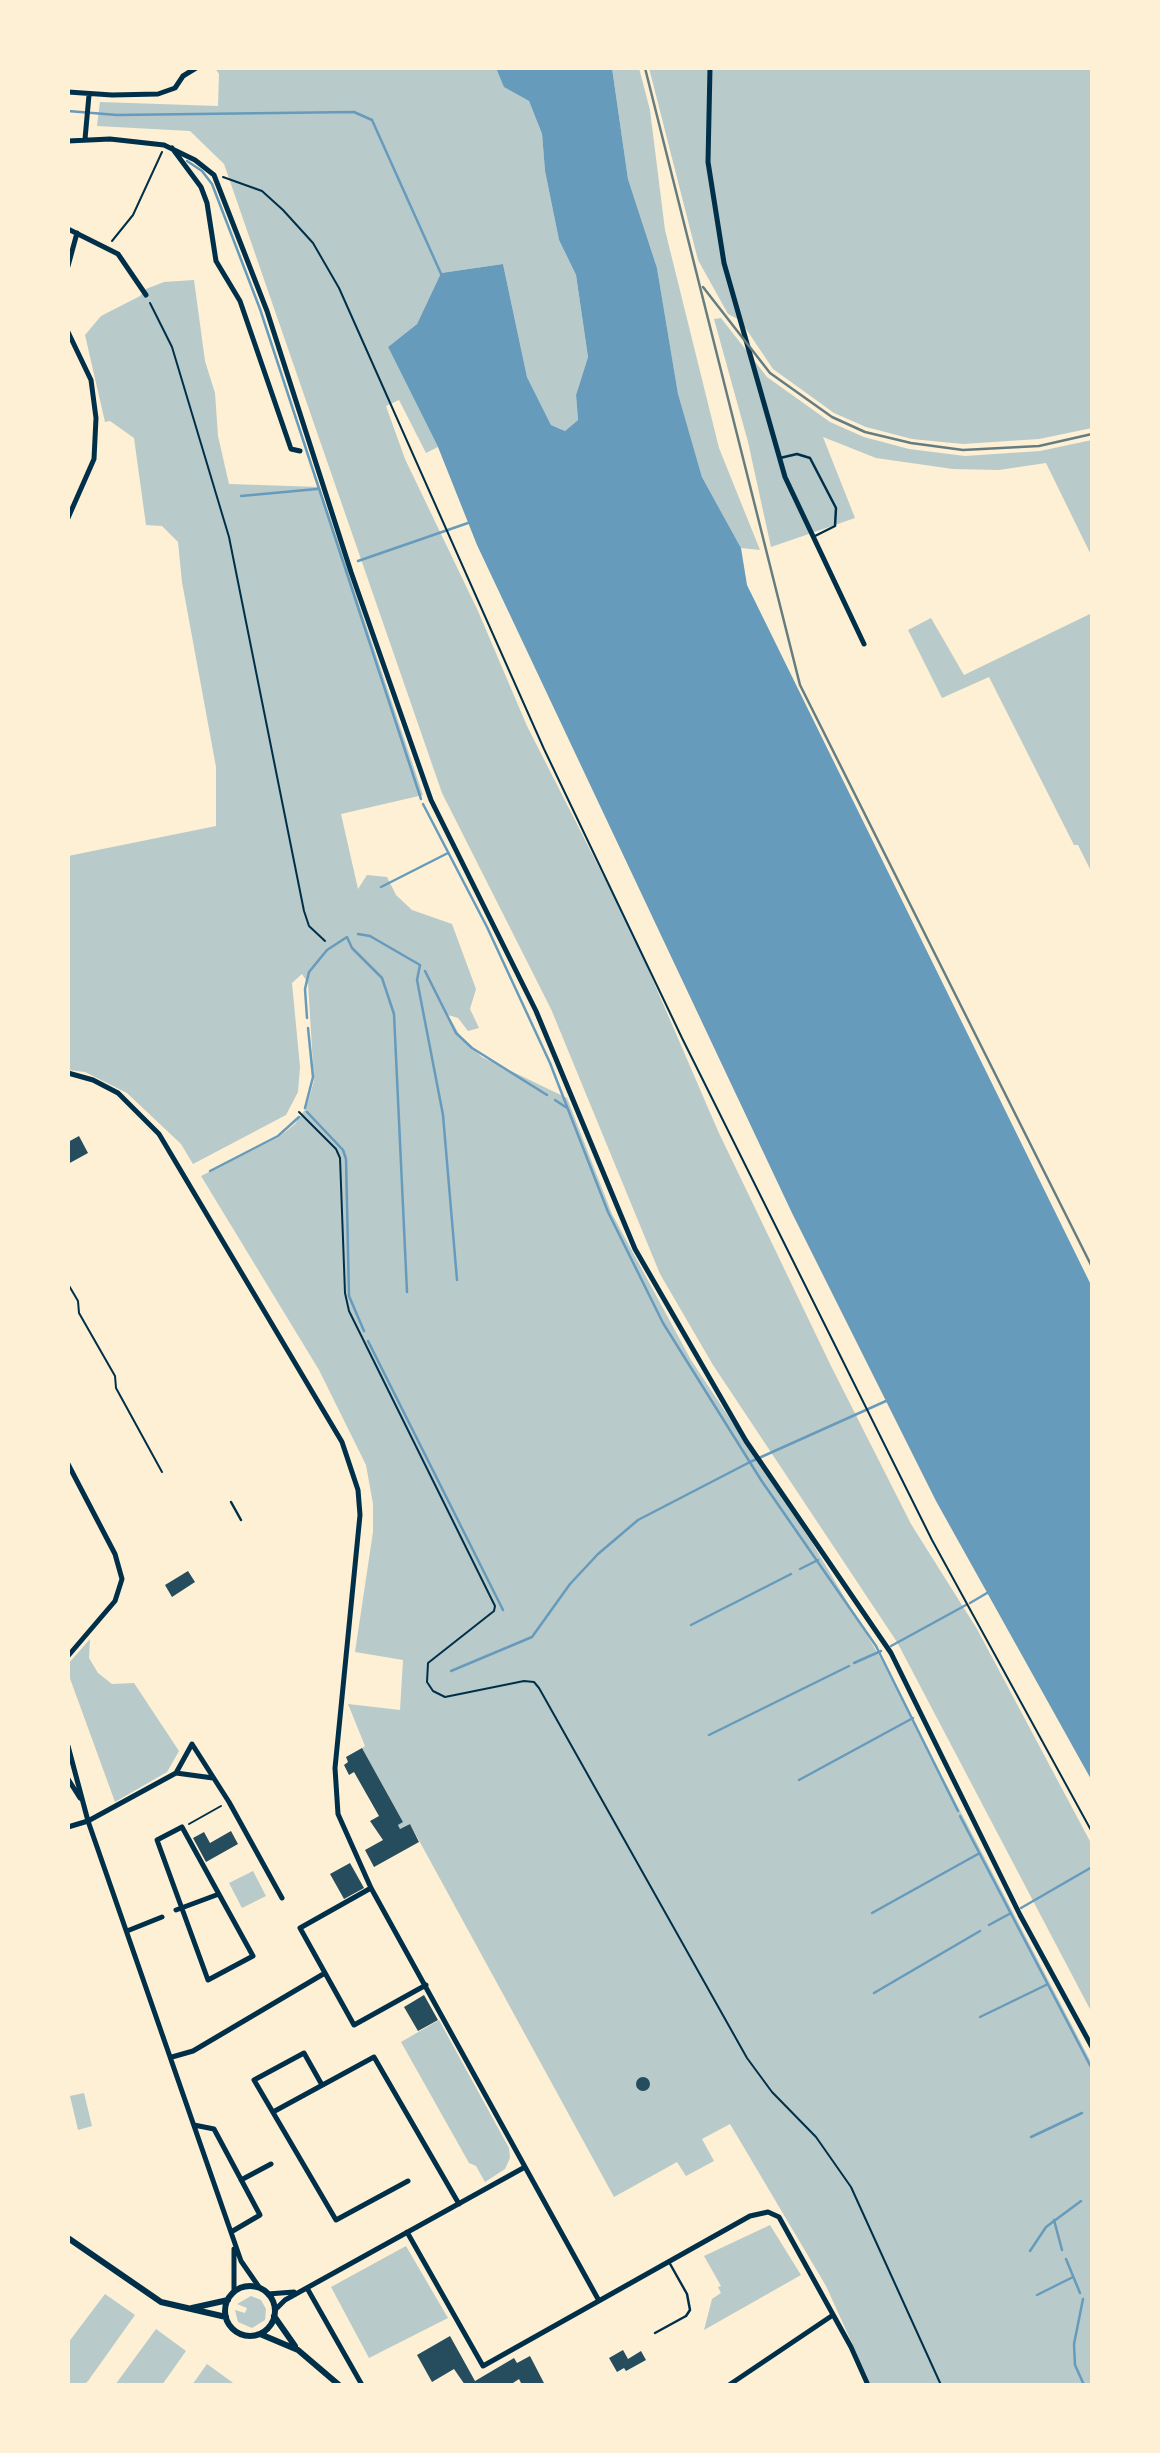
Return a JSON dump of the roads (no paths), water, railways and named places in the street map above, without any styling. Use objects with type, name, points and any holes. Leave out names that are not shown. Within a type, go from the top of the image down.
[{"type":"street","points":[[68,92],[89,95],[158,94],[179,85],[183,76],[196,68]]},
{"type":"street","points":[[710,68],[707,140],[716,220],[763,406],[785,477],[864,644]]},
{"type":"street","points":[[85,139],[89,95]]},
{"type":"street","points":[[68,141],[85,139],[164,145],[195,160],[214,175],[267,311],[351,572],[431,800],[536,1011],[635,1249],[706,1376],[758,1458],[891,1653],[1015,1906],[1092,2047]]},
{"type":"street","points":[[172,148],[201,187],[207,203],[216,261],[240,301],[291,449],[300,451]]},
{"type":"street","points":[[68,229],[107,248],[125,261],[146,295]]},
{"type":"street","points":[[68,266],[77,233]]},
{"type":"street","points":[[68,332],[94,390],[96,432],[90,472],[68,518]]},
{"type":"street","points":[[68,1073],[93,1080],[118,1093],[159,1133],[342,1442],[353,1468],[360,1515],[335,1768],[335,1802],[343,1828],[371,1888],[598,2299]]},
{"type":"street","points":[[68,1656],[115,1601],[122,1579],[115,1554],[69,1466]]},
{"type":"street","points":[[68,1827],[88,1821],[176,1773],[192,1744],[229,1802],[282,1898]]},
{"type":"street","points":[[68,1746],[88,1821],[241,2261],[258,2287],[268,2294],[275,2313],[298,2350],[339,2385]]},
{"type":"street","points":[[176,1773],[213,1778]]},
{"type":"street","points":[[68,1779],[82,1801]]},
{"type":"street","points":[[182,1828],[219,1894],[253,1956],[208,1980],[179,1909],[157,1840],[182,1828]]},
{"type":"street","points":[[371,1888],[300,1928],[354,2025],[426,1985]]},
{"type":"street","points":[[179,1909],[219,1894]]},
{"type":"street","points":[[127,1931],[162,1917]]},
{"type":"street","points":[[172,2057],[192,2051],[325,1973]]},
{"type":"street","points":[[322,2085],[304,2053],[254,2080],[336,2220],[408,2181]]},
{"type":"street","points":[[273,2112],[374,2057],[458,2204]]},
{"type":"street","points":[[194,2125],[214,2129],[260,2215],[231,2232]]},
{"type":"street","points":[[286,2155],[295,2151]]},
{"type":"street","points":[[241,2180],[271,2164]]},
{"type":"street","points":[[260,2334],[275,2313],[307,2288],[525,2167]]},
{"type":"street","points":[[407,2232],[483,2366],[750,2216],[768,2212],[779,2217],[868,2385]]},
{"type":"street","points":[[231,2232],[236,2263],[234,2292]]},
{"type":"street","points":[[68,2238],[147,2295],[226,2318],[236,2332],[244,2335],[260,2334],[298,2350]]},
{"type":"street","points":[[226,2318],[228,2300],[234,2292],[244,2287],[258,2287]]},
{"type":"street","points":[[268,2294],[290,2293],[307,2288]]},
{"type":"street","points":[[307,2288],[362,2385]]},
{"type":"street","points":[[188,2309],[228,2300]]},
{"type":"street","points":[[729,2385],[833,2315]]},
{"type":"lane","points":[[300,451],[311,450]]},
{"type":"lane","points":[[780,458],[797,454],[810,458],[836,508],[835,526],[812,537]]},
{"type":"lane","points":[[231,1502],[241,1520]]},
{"type":"lane","points":[[655,2333],[687,2316],[690,2311],[687,2294],[669,2262]]},
{"type":"water","points":[[496,68],[612,68],[628,179],[657,268],[678,394],[702,477],[741,548],[747,585],[1092,1287],[1092,1781],[936,1501],[792,1213],[477,545],[438,447],[388,347],[417,324],[441,273],[503,264],[527,377],[551,425],[565,431],[578,420],[576,395],[588,357],[576,275],[559,240],[545,171],[542,134],[529,101],[504,87]]},
{"type":"waterway","points":[[68,111],[117,115],[354,112],[372,120],[442,276]]},
{"type":"waterway","points":[[187,161],[202,171],[212,184],[260,309],[421,799]]},
{"type":"waterway","points":[[241,496],[317,489]]},
{"type":"waterway","points":[[358,561],[468,523]]},
{"type":"waterway","points":[[423,804],[487,927],[550,1063],[608,1212],[663,1323],[761,1480],[876,1646],[958,1811]]},
{"type":"waterway","points":[[381,887],[448,853]]},
{"type":"waterway","points":[[358,934],[370,936],[420,965]]},
{"type":"waterway","points":[[307,1018],[305,989],[309,972],[327,950],[347,937],[352,948],[382,978],[394,1014],[407,1292]]},
{"type":"waterway","points":[[420,965],[417,980],[443,1115],[457,1280]]},
{"type":"waterway","points":[[425,971],[456,1033],[472,1048],[547,1095]]},
{"type":"waterway","points":[[305,1108],[313,1077],[308,1028]]},
{"type":"waterway","points":[[555,1100],[567,1108]]},
{"type":"waterway","points":[[307,1112],[343,1150],[346,1159],[349,1296],[364,1331]]},
{"type":"waterway","points":[[210,1171],[278,1136],[299,1117]]},
{"type":"waterway","points":[[368,1341],[503,1610]]},
{"type":"waterway","points":[[451,1671],[532,1637],[570,1584],[598,1554],[638,1520],[750,1462],[886,1401]]},
{"type":"waterway","points":[[800,1569],[818,1560]]},
{"type":"waterway","points":[[691,1625],[791,1574]]},
{"type":"waterway","points":[[970,1603],[987,1593]]},
{"type":"waterway","points":[[891,1646],[966,1605]]},
{"type":"waterway","points":[[854,1663],[881,1651]]},
{"type":"waterway","points":[[709,1735],[849,1666]]},
{"type":"waterway","points":[[799,1780],[913,1718]]},
{"type":"waterway","points":[[960,1816],[1092,2069]]},
{"type":"waterway","points":[[872,1913],[978,1854]]},
{"type":"waterway","points":[[1021,1908],[1092,1867]]},
{"type":"waterway","points":[[989,1925],[1011,1913]]},
{"type":"waterway","points":[[874,1993],[980,1931]]},
{"type":"waterway","points":[[980,2017],[1046,1985]]},
{"type":"waterway","points":[[1031,2137],[1082,2113]]},
{"type":"waterway","points":[[1030,2251],[1046,2227],[1081,2201]]},
{"type":"waterway","points":[[1054,2220],[1062,2250]]},
{"type":"waterway","points":[[1066,2259],[1080,2293]]},
{"type":"waterway","points":[[1037,2295],[1073,2277]]},
{"type":"waterway","points":[[1083,2299],[1074,2344],[1075,2365],[1084,2385]]},
{"type":"railway","points":[[645,68],[800,685],[1092,1267]]},
{"type":"railway","points":[[703,287],[770,373],[832,417],[865,432],[911,443],[963,450],[1039,446],[1092,434]]}]
